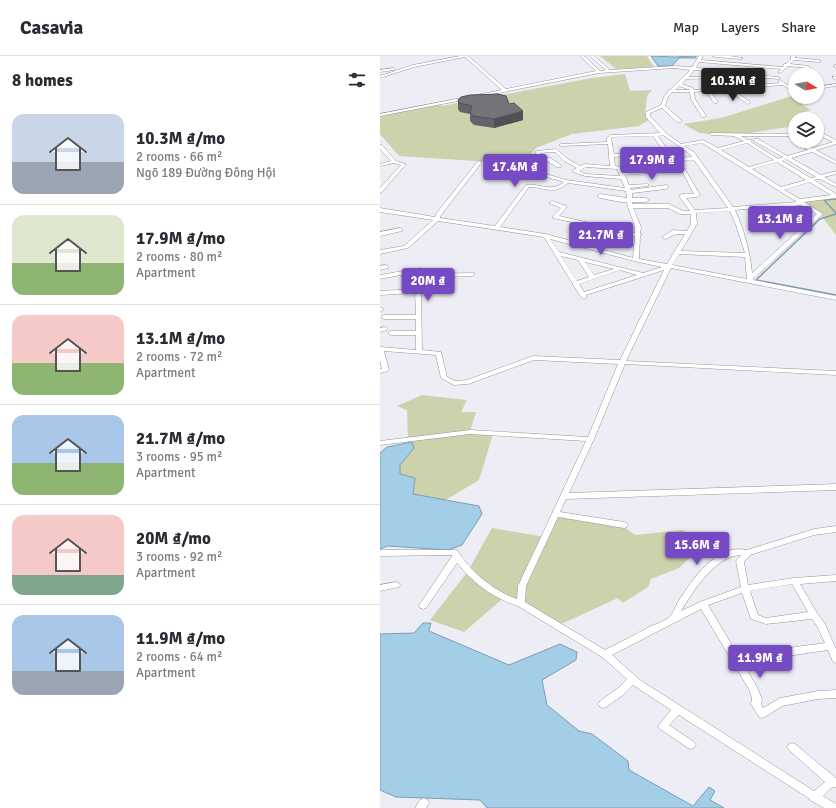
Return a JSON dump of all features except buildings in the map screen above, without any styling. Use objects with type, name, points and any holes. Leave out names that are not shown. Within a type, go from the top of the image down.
[{"type":"street","points":[[380,71],[466,56],[506,91]]},
{"type":"street","points":[[582,56],[599,72]]},
{"type":"street","points":[[592,56],[609,71]]},
{"type":"street","points":[[714,56],[741,58]]},
{"type":"street","points":[[663,106],[664,99],[669,91],[686,78],[699,58],[808,68]]},
{"type":"street","points":[[778,78],[784,67],[793,58],[819,61]]},
{"type":"street","points":[[380,77],[413,66]]},
{"type":"street","points":[[380,115],[599,72],[650,68],[733,72]]},
{"type":"street","points":[[686,78],[755,76],[778,78],[788,87]]},
{"type":"street","points":[[679,84],[689,86],[693,99],[704,116]]},
{"type":"street","points":[[669,91],[692,92],[784,84]]},
{"type":"street","points":[[824,87],[836,85]]},
{"type":"street","points":[[728,88],[748,104]]},
{"type":"street","points":[[707,90],[716,102]]},
{"type":"street","points":[[663,106],[679,121]]},
{"type":"street","points":[[663,106],[648,112],[647,114],[657,128],[664,134],[692,152],[732,210],[740,225],[748,255],[750,280]]},
{"type":"street","points":[[636,260],[639,235],[638,227],[630,203],[624,176],[619,168],[613,167],[610,156],[609,138],[611,136],[664,134]]},
{"type":"street","points":[[712,134],[788,134]]},
{"type":"street","points":[[735,134],[836,196]]},
{"type":"street","points":[[718,150],[774,134]]},
{"type":"street","points":[[784,134],[788,136]]},
{"type":"street","points":[[655,135],[672,160],[695,158]]},
{"type":"street","points":[[824,136],[836,143]]},
{"type":"street","points":[[756,140],[836,186]]},
{"type":"street","points":[[681,145],[703,141],[820,214],[750,280]]},
{"type":"street","points":[[561,145],[609,143]]},
{"type":"street","points":[[748,169],[836,143]]},
{"type":"street","points":[[380,146],[394,162]]},
{"type":"street","points":[[809,148],[836,163]]},
{"type":"street","points":[[559,166],[548,160],[542,160],[537,152],[556,150],[566,160],[579,167]]},
{"type":"street","points":[[610,156],[634,154]]},
{"type":"street","points":[[521,604],[522,586],[590,440],[622,363],[669,266],[694,224],[693,212],[682,196],[697,195],[684,171],[676,160]]},
{"type":"street","points":[[380,165],[394,162],[404,164],[380,191]]},
{"type":"street","points":[[380,252],[406,247],[437,219],[438,215],[480,162]]},
{"type":"street","points":[[619,168],[585,165],[579,167],[575,171],[585,175],[624,176],[680,170]]},
{"type":"street","points":[[529,168],[556,180],[567,182],[628,190],[666,187]]},
{"type":"street","points":[[780,189],[836,172]]},
{"type":"street","points":[[497,228],[528,186],[555,190],[560,189],[567,182]]},
{"type":"street","points":[[628,190],[660,184]]},
{"type":"street","points":[[600,196],[630,203],[669,206],[682,213],[791,204],[836,196]]},
{"type":"street","points":[[630,203],[646,200]]},
{"type":"street","points":[[552,203],[564,207],[555,217],[639,235]]},
{"type":"street","points":[[791,204],[814,220]]},
{"type":"street","points":[[759,207],[778,221]]},
{"type":"street","points":[[380,210],[546,236],[636,260],[750,280],[836,298]]},
{"type":"street","points":[[380,234],[400,230]]},
{"type":"street","points":[[665,237],[673,232],[688,233]]},
{"type":"street","points":[[546,236],[583,296],[669,266]]},
{"type":"street","points":[[556,252],[564,245],[572,243]]},
{"type":"street","points":[[556,252],[600,267],[644,274]]},
{"type":"street","points":[[677,252],[717,255],[748,255]]},
{"type":"street","points":[[581,260],[592,278]]},
{"type":"street","points":[[588,270],[600,267]]},
{"type":"street","points":[[600,267],[604,274]]},
{"type":"street","points":[[380,277],[419,269],[419,352]]},
{"type":"street","points":[[575,283],[620,269]]},
{"type":"street","points":[[419,276],[472,274]]},
{"type":"street","points":[[380,293],[418,291]]},
{"type":"street","points":[[384,318],[418,318]]},
{"type":"street","points":[[385,331],[419,333]]},
{"type":"street","points":[[380,371],[386,370],[380,350],[439,353],[444,378],[454,383],[468,382],[533,358],[836,373]]},
{"type":"street","points":[[380,443],[470,432],[590,440]]},
{"type":"street","points":[[564,496],[836,487]]},
{"type":"street","points":[[556,514],[624,525]]},
{"type":"street","points":[[814,615],[766,621],[754,617],[745,589],[740,561],[747,553],[797,536],[836,529]]},
{"type":"street","points":[[673,620],[686,597],[717,560],[732,553],[742,551],[747,553]]},
{"type":"street","points":[[380,553],[454,552],[456,557],[472,574],[506,600],[521,604],[605,654],[632,679],[833,808]]},
{"type":"street","points":[[424,606],[456,557]]},
{"type":"street","points":[[605,654],[703,604],[745,589],[794,581],[836,578]]},
{"type":"street","points":[[794,581],[821,624],[836,659]]},
{"type":"street","points":[[380,588],[396,585]]},
{"type":"street","points":[[703,604],[754,690],[757,699],[756,704],[762,714],[780,702],[818,694],[836,694]]},
{"type":"street","points":[[781,654],[830,646]]},
{"type":"street","points":[[603,704],[616,695],[632,679]]},
{"type":"street","points":[[678,709],[662,726],[691,745]]},
{"type":"street","points":[[792,747],[835,782],[818,792],[814,797]]},
{"type":"green space","points":[[600,56],[647,56],[654,67],[616,69]]},
{"type":"green space","points":[[625,74],[630,91],[652,90],[647,96],[645,114],[650,119],[639,126],[572,134],[536,148],[522,164],[399,156],[380,134],[380,115],[439,104],[442,106],[592,78]]},
{"type":"green space","points":[[788,97],[788,104],[804,104],[802,105],[811,110],[804,112],[788,112],[788,127],[749,133],[700,133],[683,124],[721,118]]},
{"type":"green space","points":[[836,196],[836,235],[820,214],[799,201]]},
{"type":"green space","points":[[422,395],[467,400],[461,412],[476,412],[470,432],[493,434],[479,480],[444,501],[413,494],[415,478],[400,474],[400,465],[414,448],[412,442],[408,440],[407,410],[397,406]]},
{"type":"green space","points":[[556,514],[620,524],[635,535],[683,530],[701,546],[679,568],[651,579],[648,587],[623,603],[618,598],[557,626],[507,595],[464,632],[430,620],[468,571],[492,528],[545,537]]},
{"type":"water","points":[[651,56],[696,56],[696,58],[679,58],[672,66],[658,66]]},
{"type":"water","points":[[412,442],[414,448],[400,465],[400,474],[415,478],[413,494],[479,506],[482,514],[462,545],[448,550],[388,546],[380,549],[380,453],[387,447]]},
{"type":"water","points":[[423,623],[431,623],[429,631],[509,665],[560,644],[577,652],[576,660],[542,680],[547,705],[579,731],[592,734],[628,761],[629,770],[693,806],[709,787],[715,791],[710,800],[724,808],[487,808],[480,800],[396,797],[380,790],[380,634],[414,633]]},
{"type":"waterway","points":[[836,199],[824,200],[836,213]]},
{"type":"waterway","points":[[836,214],[820,219],[756,280],[836,295]]}]
